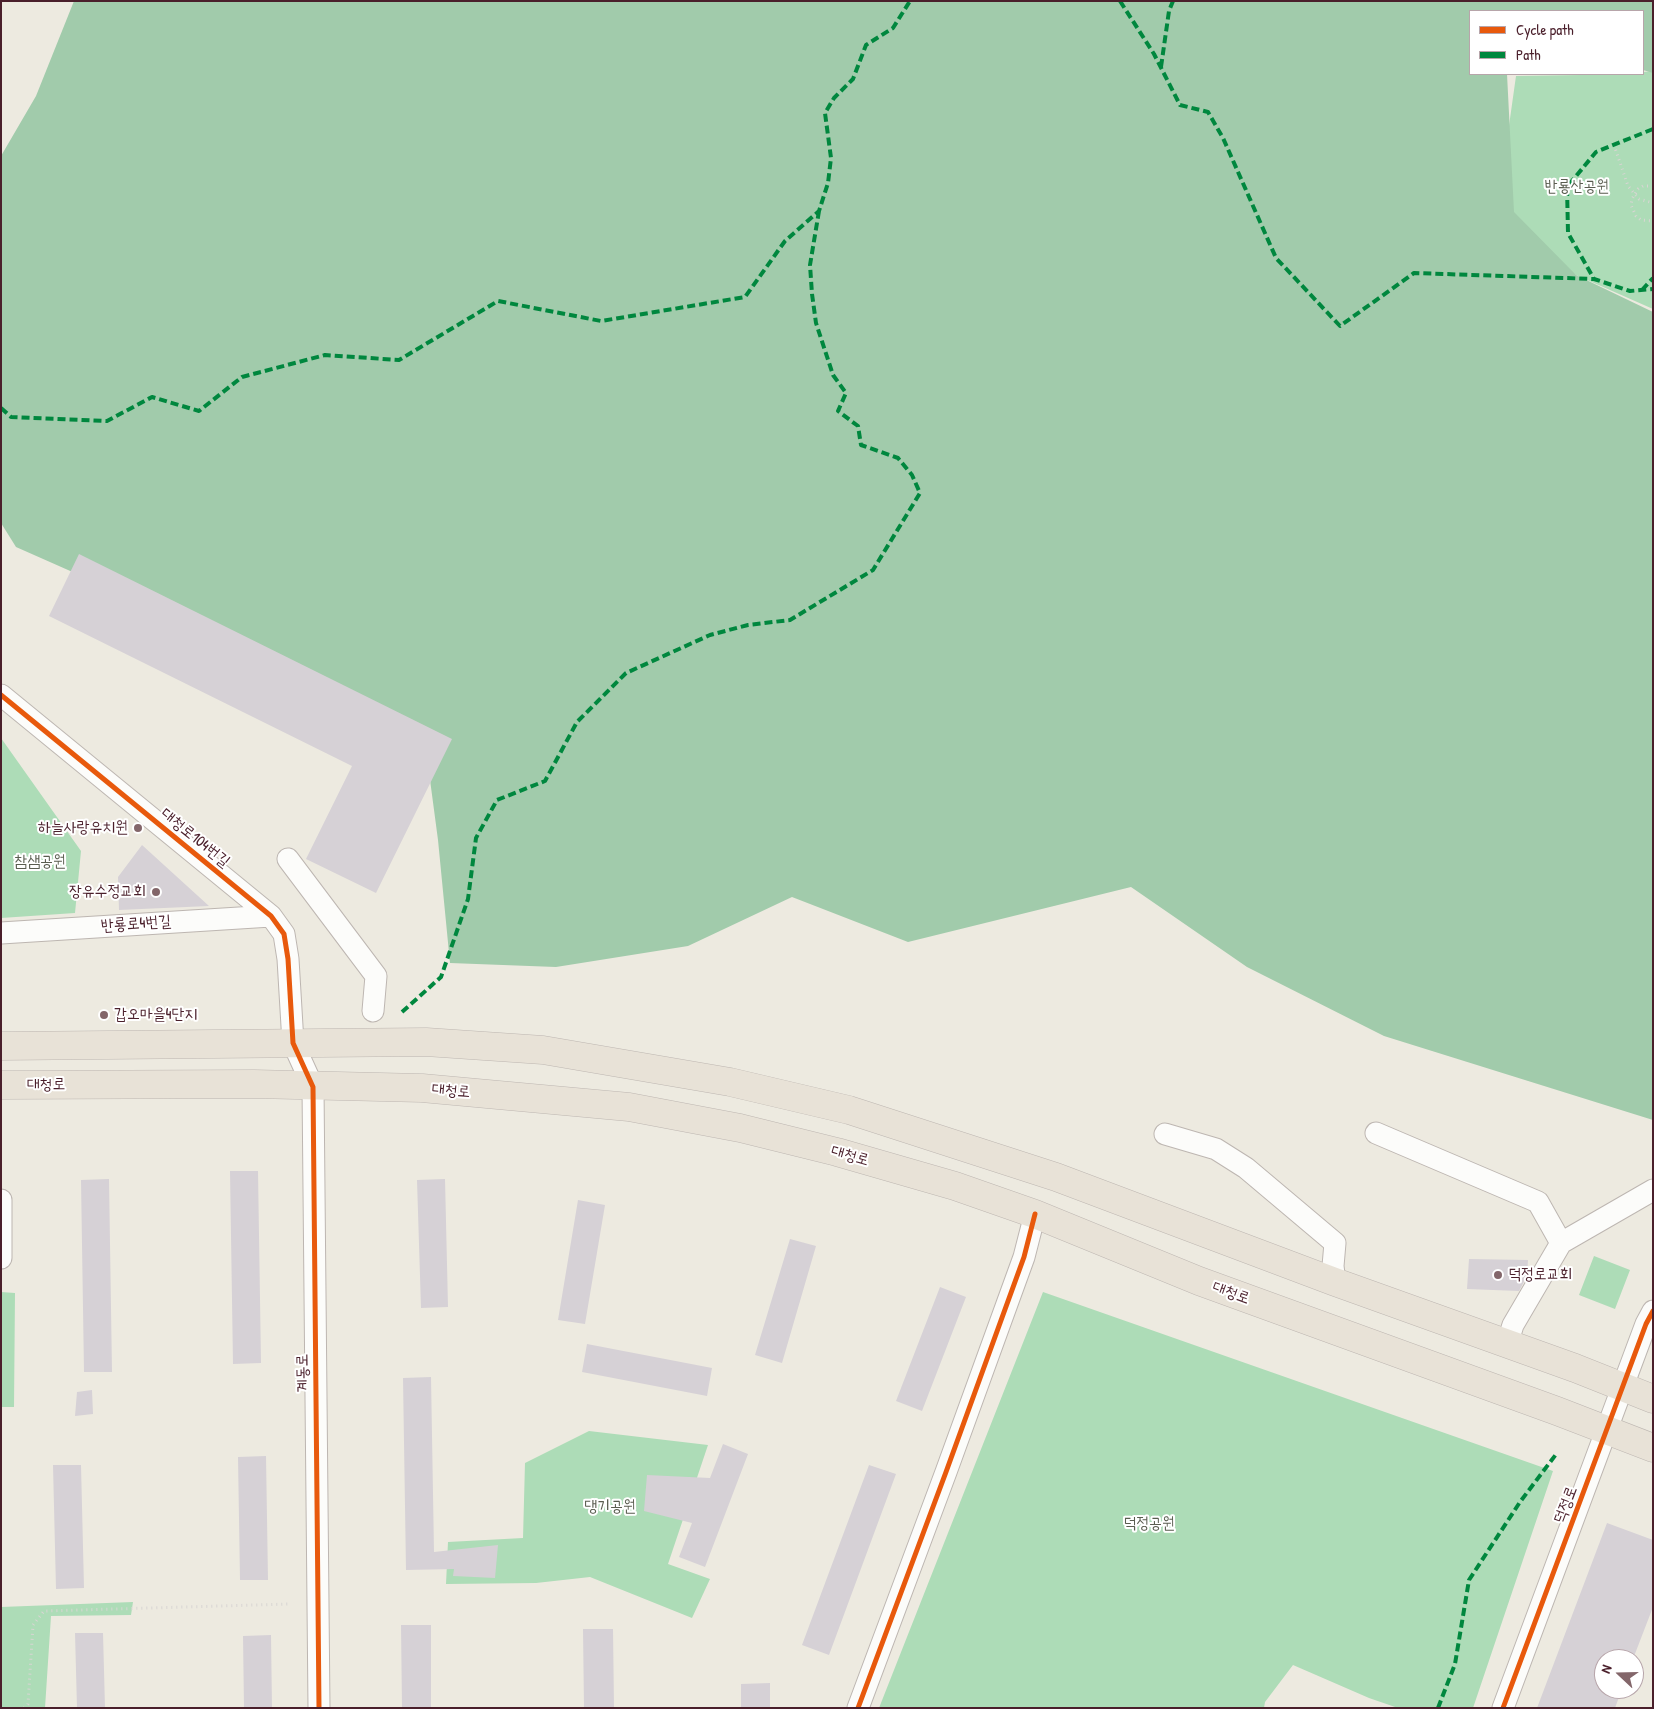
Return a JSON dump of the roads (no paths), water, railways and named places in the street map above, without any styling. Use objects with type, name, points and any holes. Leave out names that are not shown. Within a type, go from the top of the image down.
[{"type":"main road","points":[[1,1046],[426,1042],[543,1050],[730,1082],[849,1110],[1056,1177],[1335,1282],[1575,1368],[1653,1399]]},
{"type":"main road","name":"대청로","points":[[1,1085],[254,1084],[313,1087],[422,1088],[629,1107],[740,1128],[837,1152],[955,1186],[1035,1214],[1198,1281],[1653,1448]]},
{"type":"street","name":"대청로104번길","points":[[1,695],[271,916],[284,934],[288,959],[293,1043]]},
{"type":"street","points":[[288,859],[376,976],[373,1011]]},
{"type":"street","name":"반룡로4번길","points":[[1,932],[271,916]]},
{"type":"street","name":"계동로","points":[[293,1043],[313,1087],[319,1708]]},
{"type":"street","points":[[1165,1134],[1216,1149],[1246,1168],[1335,1243],[1333,1266],[1335,1282]]},
{"type":"street","points":[[1376,1134],[1538,1202],[1561,1243]]},
{"type":"street","points":[[1506,1344],[1513,1325],[1561,1243],[1653,1190]]},
{"type":"street","points":[[1,1200],[1,1258]]},
{"type":"street","points":[[858,1708],[1024,1257],[1035,1214]]},
{"type":"street","name":"덕정로","points":[[1503,1708],[1646,1324],[1653,1311]]},
{"type":"place","name":"하늘사랑유치원","points":[[138,828]]},
{"type":"place","name":"장유수정교회","points":[[156,892]]},
{"type":"place","name":"갑오마을4단지","points":[[104,1015]]},
{"type":"place","name":"덕정로교회","points":[[1498,1275]]},
{"type":"park label","name":"반룡산공원","points":[[1577,187]]},
{"type":"park label","name":"참샘공원","points":[[40,862]]},
{"type":"park label","name":"댕기공원","points":[[610,1507]]},
{"type":"park label","name":"덕정공원","points":[[1149,1524]]}]
